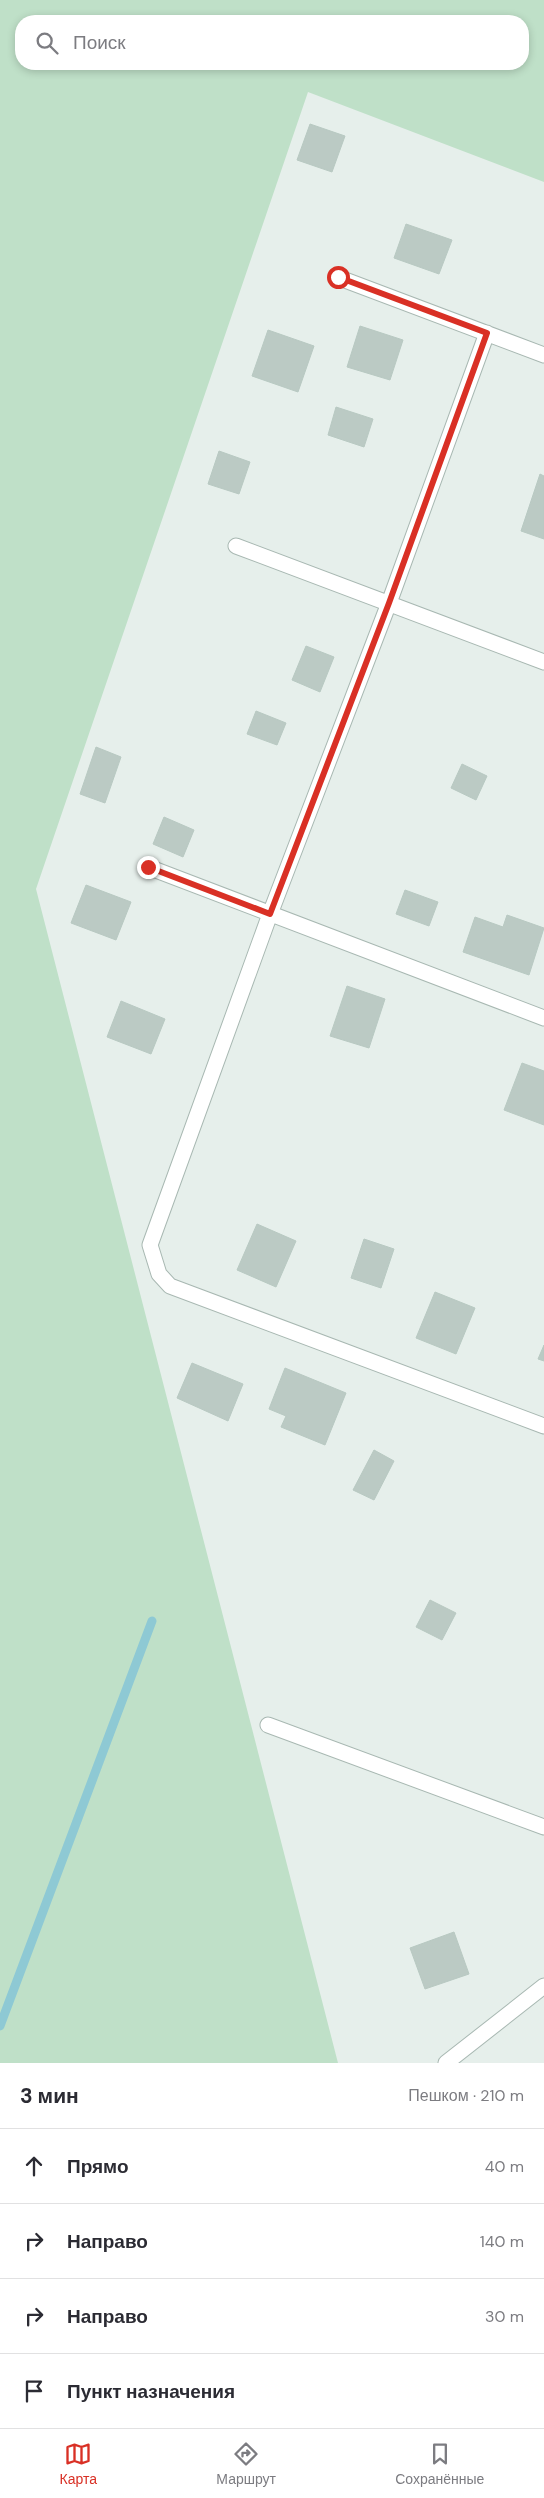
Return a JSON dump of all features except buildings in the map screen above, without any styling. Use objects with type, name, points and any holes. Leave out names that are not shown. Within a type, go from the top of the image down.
[{"type":"lane","points":[[338,277],[544,355]]},
{"type":"lane","points":[[487,333],[389,603],[270,914],[150,1245],[159,1274],[170,1286],[544,1426]]},
{"type":"lane","points":[[236,546],[544,662]]},
{"type":"lane","points":[[148,867],[544,1018]]},
{"type":"lane","points":[[268,1726],[544,1828]]},
{"type":"lane","points":[[446,2063],[544,1986]]},
{"type":"green space","points":[[0,0],[544,0],[544,182],[308,92],[36,889],[338,2063],[0,2063]]},
{"type":"waterway","points":[[0,2026],[152,1621]]},
{"type":"route","points":[[148,867],[270,914],[389,603],[487,333],[338,277]]}]
